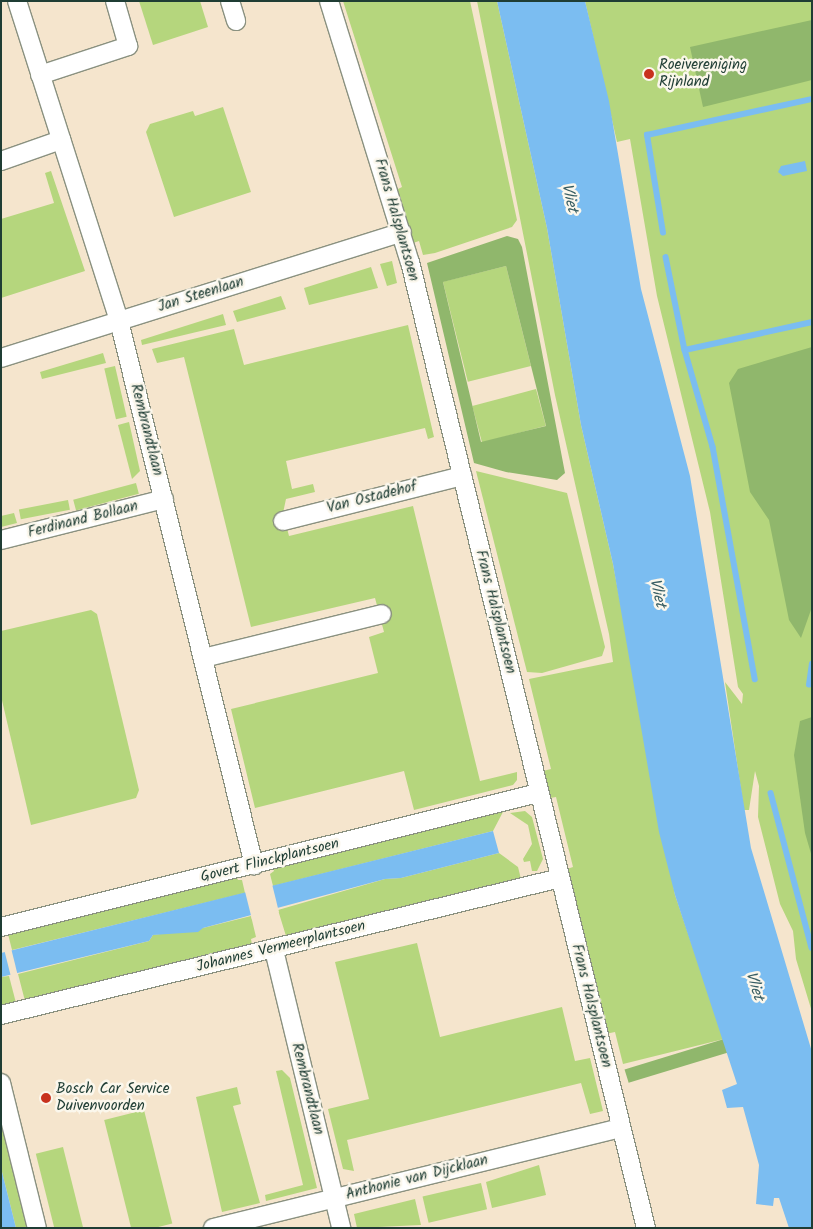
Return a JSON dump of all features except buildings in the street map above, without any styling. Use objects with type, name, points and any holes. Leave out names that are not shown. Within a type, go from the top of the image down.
[{"type":"street","name":"Rembrandtlaan","points":[[17,1],[119,321],[254,865]]},
{"type":"street","points":[[40,75],[128,46],[115,1]]},
{"type":"street","points":[[230,1],[236,21]]},
{"type":"street","name":"Frans Halsplantsoen","points":[[329,1],[402,232],[646,1228]]},
{"type":"street","points":[[1,161],[61,140]]},
{"type":"street","name":"Jan Steenlaan","points":[[1,358],[402,232]]},
{"type":"street","name":"Van Ostadehof","points":[[283,521],[462,476]]},
{"type":"street","name":"Ferdinand Bollaan","points":[[1,540],[164,500]]},
{"type":"street","points":[[203,658],[382,614]]},
{"type":"street","name":"Govert Flinckplantsoen","points":[[1,927],[538,793]]},
{"type":"street","name":"Johannes Vermeerplantsoen","points":[[1,1015],[274,950],[560,878]]},
{"type":"street","name":"Rembrandtlaan","points":[[274,950],[341,1228]]},
{"type":"street","points":[[1,1084],[37,1228]]},
{"type":"street","name":"Anthonie van Dijcklaan","points":[[213,1228],[621,1128]]},
{"type":"green space","points":[[139,1],[200,1],[208,27],[153,45]]},
{"type":"green space","points":[[343,1],[470,1],[517,220],[512,227],[435,253],[423,255],[419,241],[413,243],[396,190],[402,187]]},
{"type":"green space","points":[[477,1],[497,1],[547,228],[581,425],[613,564],[675,895],[724,1039],[623,1064],[615,1032],[605,1034],[567,869],[573,867],[556,797],[550,798],[543,771],[551,769],[529,679],[613,662],[609,634],[555,395]]},
{"type":"green space","points":[[585,1],[812,1],[812,1012],[796,959],[793,931],[780,904],[758,817],[759,786],[755,771],[749,810],[744,810],[725,682],[742,704],[743,694],[738,687],[710,512],[657,296],[630,139],[617,142]]},
{"type":"green space","points":[[812,20],[812,80],[703,107],[690,47]]},
{"type":"green space","points":[[223,107],[251,192],[174,217],[146,132],[150,124],[193,111],[195,116]]},
{"type":"green space","points":[[51,171],[85,271],[1,298],[1,219],[54,203],[45,173]]},
{"type":"green space","points":[[507,236],[518,239],[522,247],[565,473],[557,480],[506,472],[474,463],[427,263]],"holes":[[[506,266],[546,426],[481,442],[443,282]]]},
{"type":"green space","points":[[392,261],[397,283],[387,286],[380,264]]},
{"type":"green space","points":[[506,266],[531,366],[468,382],[443,282]]},
{"type":"green space","points":[[371,267],[378,288],[309,305],[304,288]]},
{"type":"green space","points":[[281,296],[286,309],[237,322],[233,311]]},
{"type":"green space","points":[[223,314],[226,325],[142,345],[141,340]]},
{"type":"green space","points":[[408,325],[434,437],[428,439],[425,428],[286,461],[292,489],[313,484],[315,492],[286,499],[283,513],[289,536],[413,506],[480,781],[517,772],[517,780],[513,785],[414,810],[404,771],[255,808],[231,709],[378,673],[369,637],[384,632],[375,598],[251,627],[184,357],[157,363],[152,349],[234,329],[244,365]]},
{"type":"green space","points":[[812,347],[812,607],[801,638],[789,620],[769,520],[750,492],[729,383],[738,369]]},
{"type":"green space","points":[[103,353],[106,363],[42,379],[40,372]]},
{"type":"green space","points":[[115,366],[127,417],[116,419],[104,368]]},
{"type":"green space","points":[[536,389],[546,426],[482,443],[472,406]]},
{"type":"green space","points":[[129,422],[140,471],[132,479],[118,425]]},
{"type":"green space","points":[[476,471],[567,493],[605,647],[602,656],[542,673],[527,672]]},
{"type":"green space","points":[[136,483],[139,494],[76,510],[73,500]]},
{"type":"green space","points":[[68,500],[70,510],[21,519],[19,510]]},
{"type":"green space","points":[[14,513],[17,523],[1,527],[1,516]]},
{"type":"green space","points":[[91,610],[97,614],[139,790],[136,798],[31,825],[1,696],[1,631]]},
{"type":"green space","points":[[812,717],[812,857],[805,833],[794,755],[800,721]]},
{"type":"green space","points":[[504,810],[493,831],[273,886],[270,874],[274,871],[273,865]]},
{"type":"green space","points":[[525,811],[532,817],[543,859],[537,871],[532,871],[530,861],[524,862],[523,859],[532,844],[528,825],[510,813]]},
{"type":"green space","points":[[499,853],[518,867],[521,879],[286,936],[278,910],[385,879],[401,878]]},
{"type":"green space","points":[[235,873],[238,880],[242,880],[245,893],[12,950],[7,930]]},
{"type":"green space","points":[[251,916],[256,937],[251,939],[252,945],[25,1001],[18,974],[149,941],[153,935],[203,928]]},
{"type":"green space","points":[[417,943],[440,1037],[562,1007],[575,1061],[590,1058],[603,1111],[590,1114],[581,1083],[347,1140],[354,1171],[343,1169],[328,1109],[369,1099],[335,962]]},
{"type":"green space","points":[[9,976],[16,1003],[1,1007],[1,977]]},
{"type":"green space","points":[[724,1039],[728,1052],[629,1083],[625,1069]]},
{"type":"green space","points":[[282,1070],[290,1078],[317,1188],[266,1201],[265,1195],[303,1185],[276,1071]]},
{"type":"green space","points":[[237,1087],[241,1104],[233,1106],[260,1203],[222,1212],[196,1097]]},
{"type":"green space","points":[[1,1103],[31,1228],[16,1228],[1,1168]]},
{"type":"green space","points":[[144,1110],[172,1224],[154,1228],[131,1228],[104,1120]]},
{"type":"green space","points":[[63,1147],[83,1228],[54,1228],[36,1154]]},
{"type":"green space","points":[[539,1165],[546,1195],[492,1208],[486,1182]]},
{"type":"green space","points":[[481,1183],[487,1209],[429,1223],[423,1196]]},
{"type":"green space","points":[[415,1199],[421,1225],[357,1228],[354,1214]]},
{"type":"water","name":"Vliet","points":[[497,1],[585,1],[609,101],[641,289],[690,476],[751,848],[812,1052],[812,1228],[789,1228],[779,1198],[774,1198],[773,1206],[756,1204],[759,1165],[743,1107],[727,1108],[722,1090],[737,1084],[675,895],[659,832],[613,564],[581,425],[547,228]]},
{"type":"water","points":[[805,161],[807,171],[783,176],[778,172],[781,166]]},
{"type":"water","points":[[493,831],[499,853],[401,878],[385,879],[203,928],[198,932],[153,935],[149,941],[1,977],[1,953]]},
{"type":"water","points":[[1,1168],[16,1228],[1,1228]]},
{"type":"pier","points":[[272,884],[279,912],[252,919],[245,891]]},
{"type":"pier","points":[[11,948],[18,976],[11,978],[4,950]]},
{"type":"waterway","points":[[663,233],[647,135],[812,99]]},
{"type":"waterway","points":[[666,257],[685,350],[812,322]]},
{"type":"waterway","points":[[685,350],[713,447],[755,679]]},
{"type":"waterway","points":[[809,685],[812,664]]},
{"type":"waterway","points":[[771,793],[812,948]]},
{"type":"place","name":"Roeivereniging Rijnland","points":[[649,74]]},
{"type":"place","name":"Bosch Car Service Duivenvoorden","points":[[46,1098]]}]
